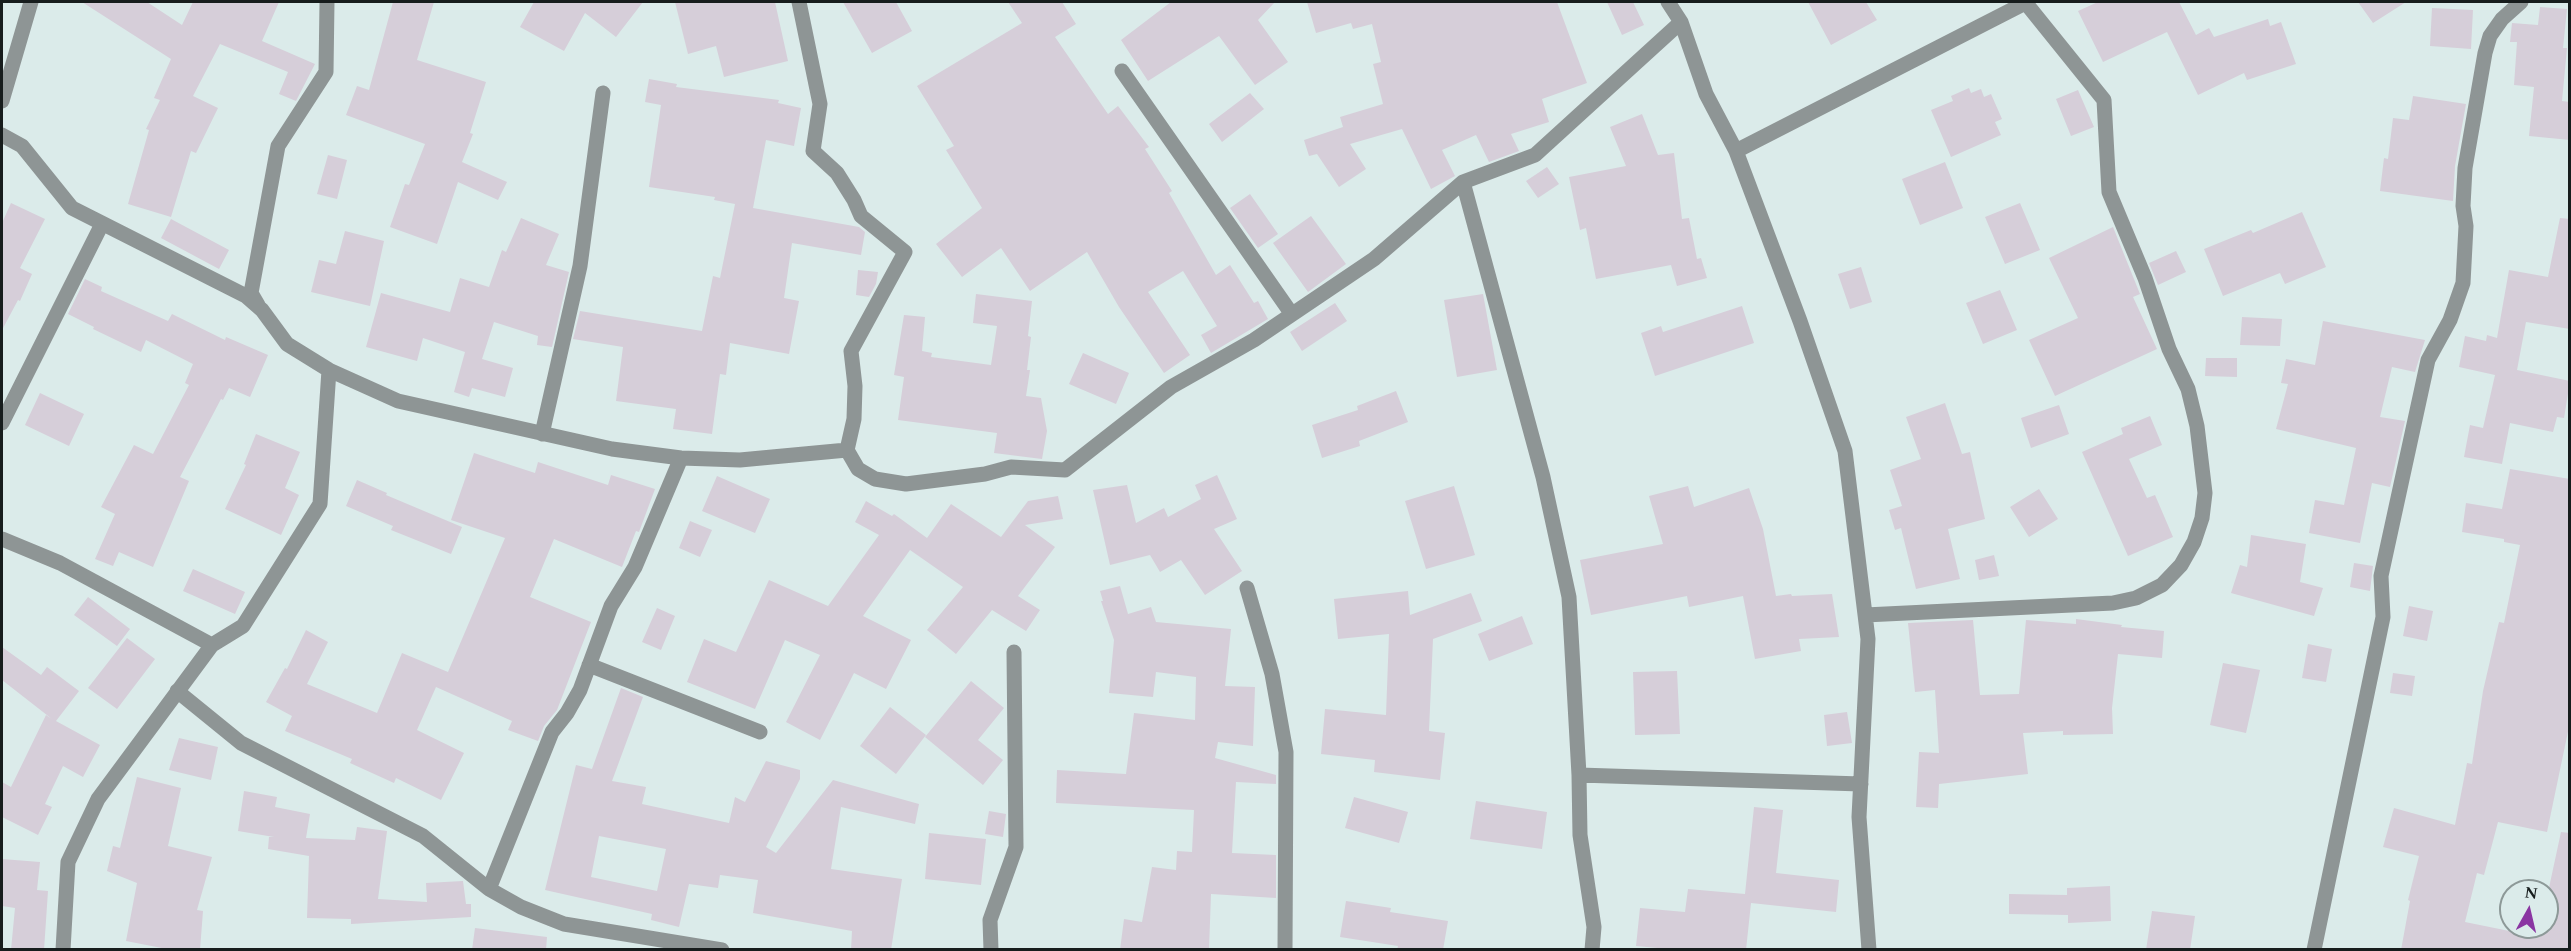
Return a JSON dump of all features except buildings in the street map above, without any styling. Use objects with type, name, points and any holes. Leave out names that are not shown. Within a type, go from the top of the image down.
[{"type":"street","points":[[2,101],[31,2]]},
{"type":"street","points":[[327,2],[326,72],[278,146],[251,293],[287,344],[329,370],[398,401],[612,449],[681,458],[740,460],[846,450]]},
{"type":"street","points":[[799,2],[820,104],[813,151],[837,173],[861,216],[905,252],[851,351],[855,386],[854,419],[846,450],[858,469],[875,479],[906,484],[985,474],[1011,467],[1065,470],[1171,387],[1254,340],[1374,259],[1463,182],[1535,155],[1681,22]]},
{"type":"street","points":[[1668,2],[1681,22],[1706,94],[1736,152],[1800,321],[1845,451],[1868,639],[1859,817],[1869,950]]},
{"type":"street","points":[[1736,152],[2026,2],[2104,100],[2109,192],[2145,279],[2169,349],[2188,389],[2197,426],[2205,493],[2202,518],[2194,542],[2181,566],[2162,585],[2136,598],[2113,603],[1865,615]]},
{"type":"street","points":[[2314,950],[2383,617],[2381,576],[2428,360],[2451,320],[2463,283],[2466,226],[2463,206],[2465,168],[2485,53],[2490,36],[2502,19],[2521,2]]},
{"type":"street","points":[[1122,71],[1291,313]]},
{"type":"street","points":[[542,434],[580,266],[603,93]]},
{"type":"street","points":[[2,135],[22,146],[72,208],[246,296],[262,310]]},
{"type":"street","points":[[1463,182],[1543,477],[1569,597],[1580,835],[1594,927],[1592,950]]},
{"type":"street","points":[[2,423],[102,224]]},
{"type":"street","points":[[63,950],[68,862],[98,800],[212,645],[243,626],[320,504],[329,370]]},
{"type":"street","points":[[489,889],[552,732],[580,690],[611,606],[635,567],[681,458]]},
{"type":"street","points":[[2,539],[60,564],[212,645]]},
{"type":"street","points":[[1247,588],[1272,674],[1286,752],[1285,950]]},
{"type":"street","points":[[991,950],[990,920],[1016,847],[1014,652]]},
{"type":"street","points":[[589,665],[760,732]]},
{"type":"street","points":[[177,691],[241,743],[423,836],[489,889],[521,908],[564,924],[722,950]]},
{"type":"street","points":[[1579,775],[1861,784]]}]
